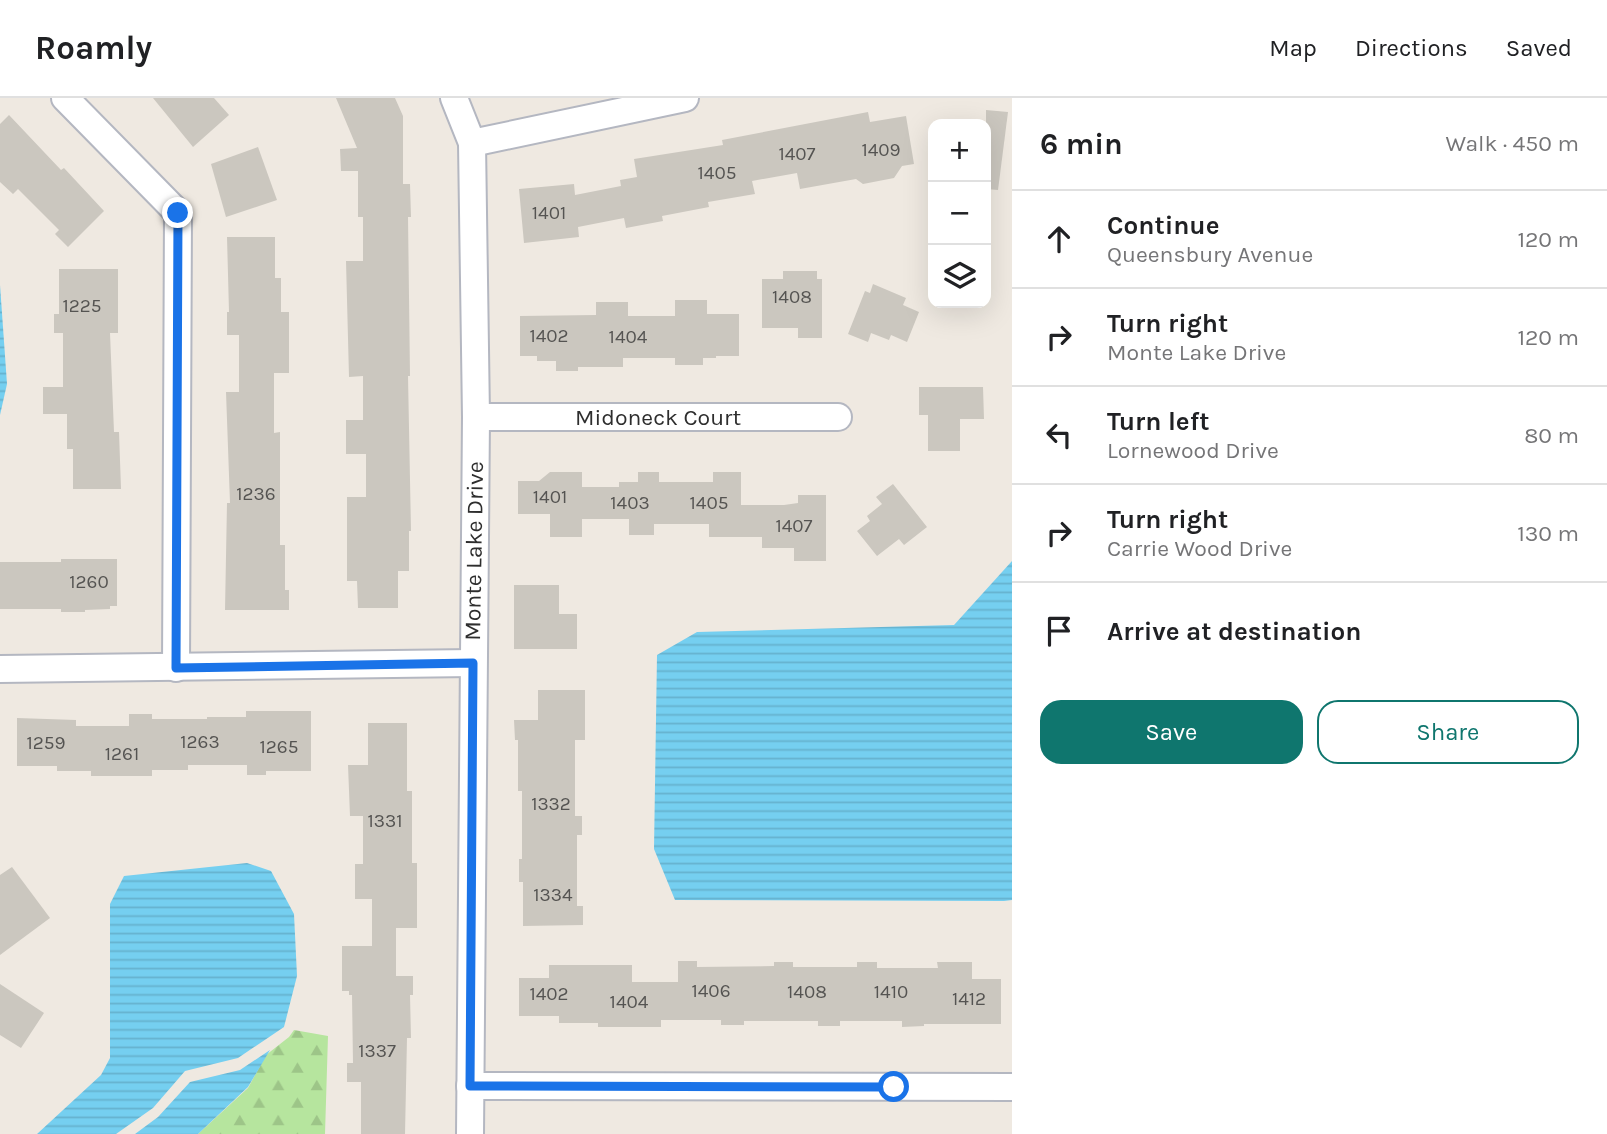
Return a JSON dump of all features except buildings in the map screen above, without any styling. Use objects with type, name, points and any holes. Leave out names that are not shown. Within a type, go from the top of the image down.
[{"type":"street","points":[[65,98],[178,213],[176,668]]},
{"type":"street","name":"Monte Lake Drive","points":[[454,98],[472,143],[476,417],[470,1134]]},
{"type":"street","points":[[472,143],[685,98]]},
{"type":"street","name":"Midoneck Court","points":[[476,417],[838,416]]},
{"type":"street","points":[[0,668],[473,663]]},
{"type":"street","points":[[470,1086],[1012,1087]]},
{"type":"green space","points":[[294,1030],[328,1036],[325,1134],[198,1134],[248,1088],[266,1055]]},
{"type":"water","points":[[0,285],[7,384],[0,415]]},
{"type":"water","points":[[1012,561],[1012,900],[675,900],[654,849],[657,655],[697,632],[954,625]]},
{"type":"water","points":[[247,863],[271,871],[294,914],[297,976],[284,1027],[238,1058],[185,1071],[153,1108],[116,1134],[37,1134],[101,1075],[110,1058],[110,904],[124,876]]},
{"type":"water","points":[[270,1050],[248,1087],[198,1134],[135,1134],[158,1117],[190,1082],[240,1070]]},
{"type":"route","points":[[178,213],[176,668],[473,663],[470,1086],[894,1087]]}]
